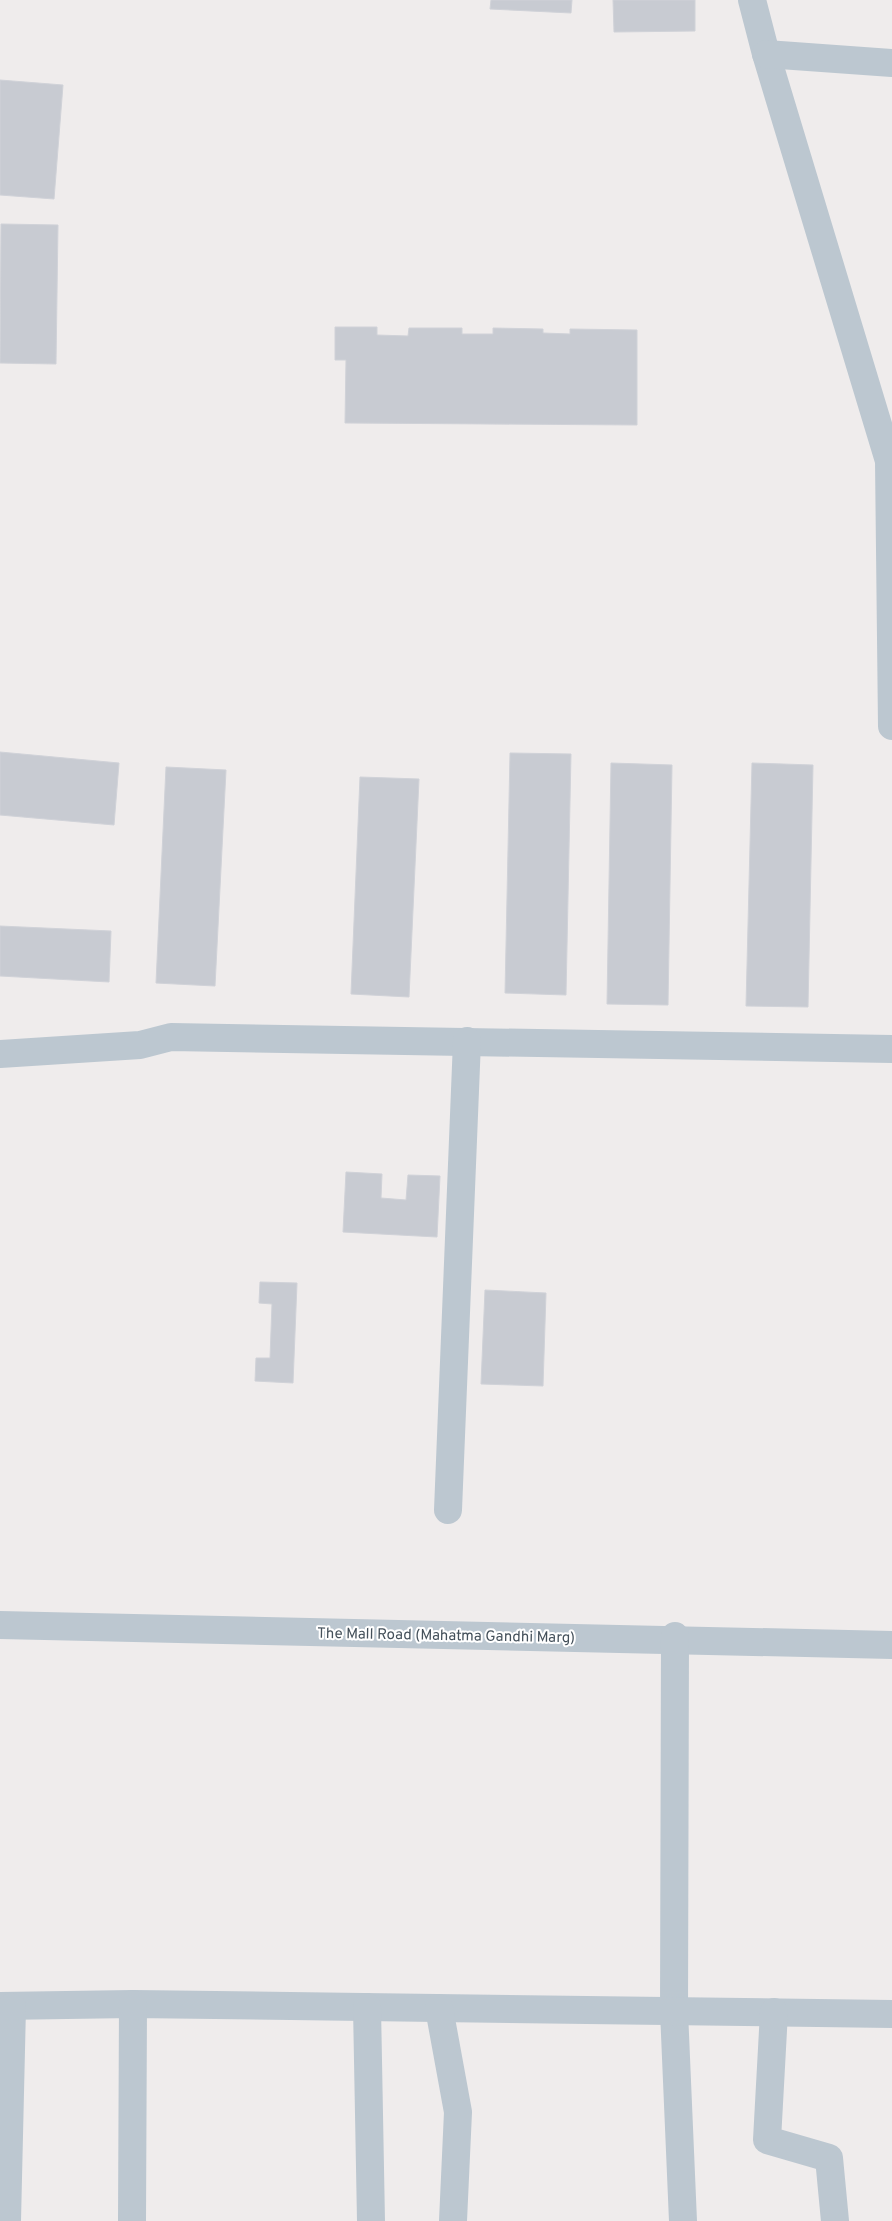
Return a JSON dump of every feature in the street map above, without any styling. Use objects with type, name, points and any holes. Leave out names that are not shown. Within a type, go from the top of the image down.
[{"type":"street","points":[[752,0],[766,54],[889,461],[892,726]]},
{"type":"street","points":[[766,54],[892,63]]},
{"type":"street","points":[[0,1054],[140,1046],[171,1037],[892,1049]]},
{"type":"street","points":[[448,1510],[467,1041]]},
{"type":"street","name":"The Mall Road (Mahatma Gandhi Marg)","points":[[0,1624],[675,1638],[892,1645]]},
{"type":"street","points":[[675,1638],[674,2011],[683,2221]]},
{"type":"street","points":[[132,2221],[133,2004]]},
{"type":"street","points":[[7,2221],[6,2006],[133,2004],[892,2014]]},
{"type":"street","points":[[367,2007],[371,2221]]},
{"type":"street","points":[[439,2008],[458,2112],[453,2221]]},
{"type":"street","points":[[774,2012],[767,2140],[829,2158],[835,2221]]},
{"type":"building","points":[[491,0],[572,0],[571,13],[490,9]]},
{"type":"building","points":[[613,0],[695,0],[695,31],[614,32]]},
{"type":"building","points":[[0,80],[63,85],[54,199],[0,195]]},
{"type":"building","points":[[1,224],[58,225],[56,364],[0,363]]},
{"type":"building","points":[[335,327],[377,327],[377,335],[408,336],[409,328],[462,328],[462,334],[493,334],[493,328],[543,329],[543,333],[570,334],[570,329],[637,330],[637,425],[345,423],[346,360],[335,360]]},
{"type":"building","points":[[0,752],[119,763],[114,825],[0,815]]},
{"type":"building","points":[[510,753],[571,754],[566,995],[505,993]]},
{"type":"building","points":[[611,763],[672,765],[668,1005],[607,1004]]},
{"type":"building","points":[[752,763],[813,765],[808,1007],[746,1006]]},
{"type":"building","points":[[166,767],[226,770],[215,986],[156,983]]},
{"type":"building","points":[[360,777],[419,779],[409,997],[351,994]]},
{"type":"building","points":[[0,926],[111,931],[109,982],[0,976]]},
{"type":"building","points":[[346,1172],[382,1174],[381,1198],[406,1200],[408,1175],[440,1176],[437,1237],[343,1232]]},
{"type":"building","points":[[260,1282],[297,1283],[293,1383],[255,1381],[256,1358],[270,1358],[272,1304],[259,1303]]},
{"type":"building","points":[[485,1290],[546,1293],[543,1386],[481,1384]]}]
